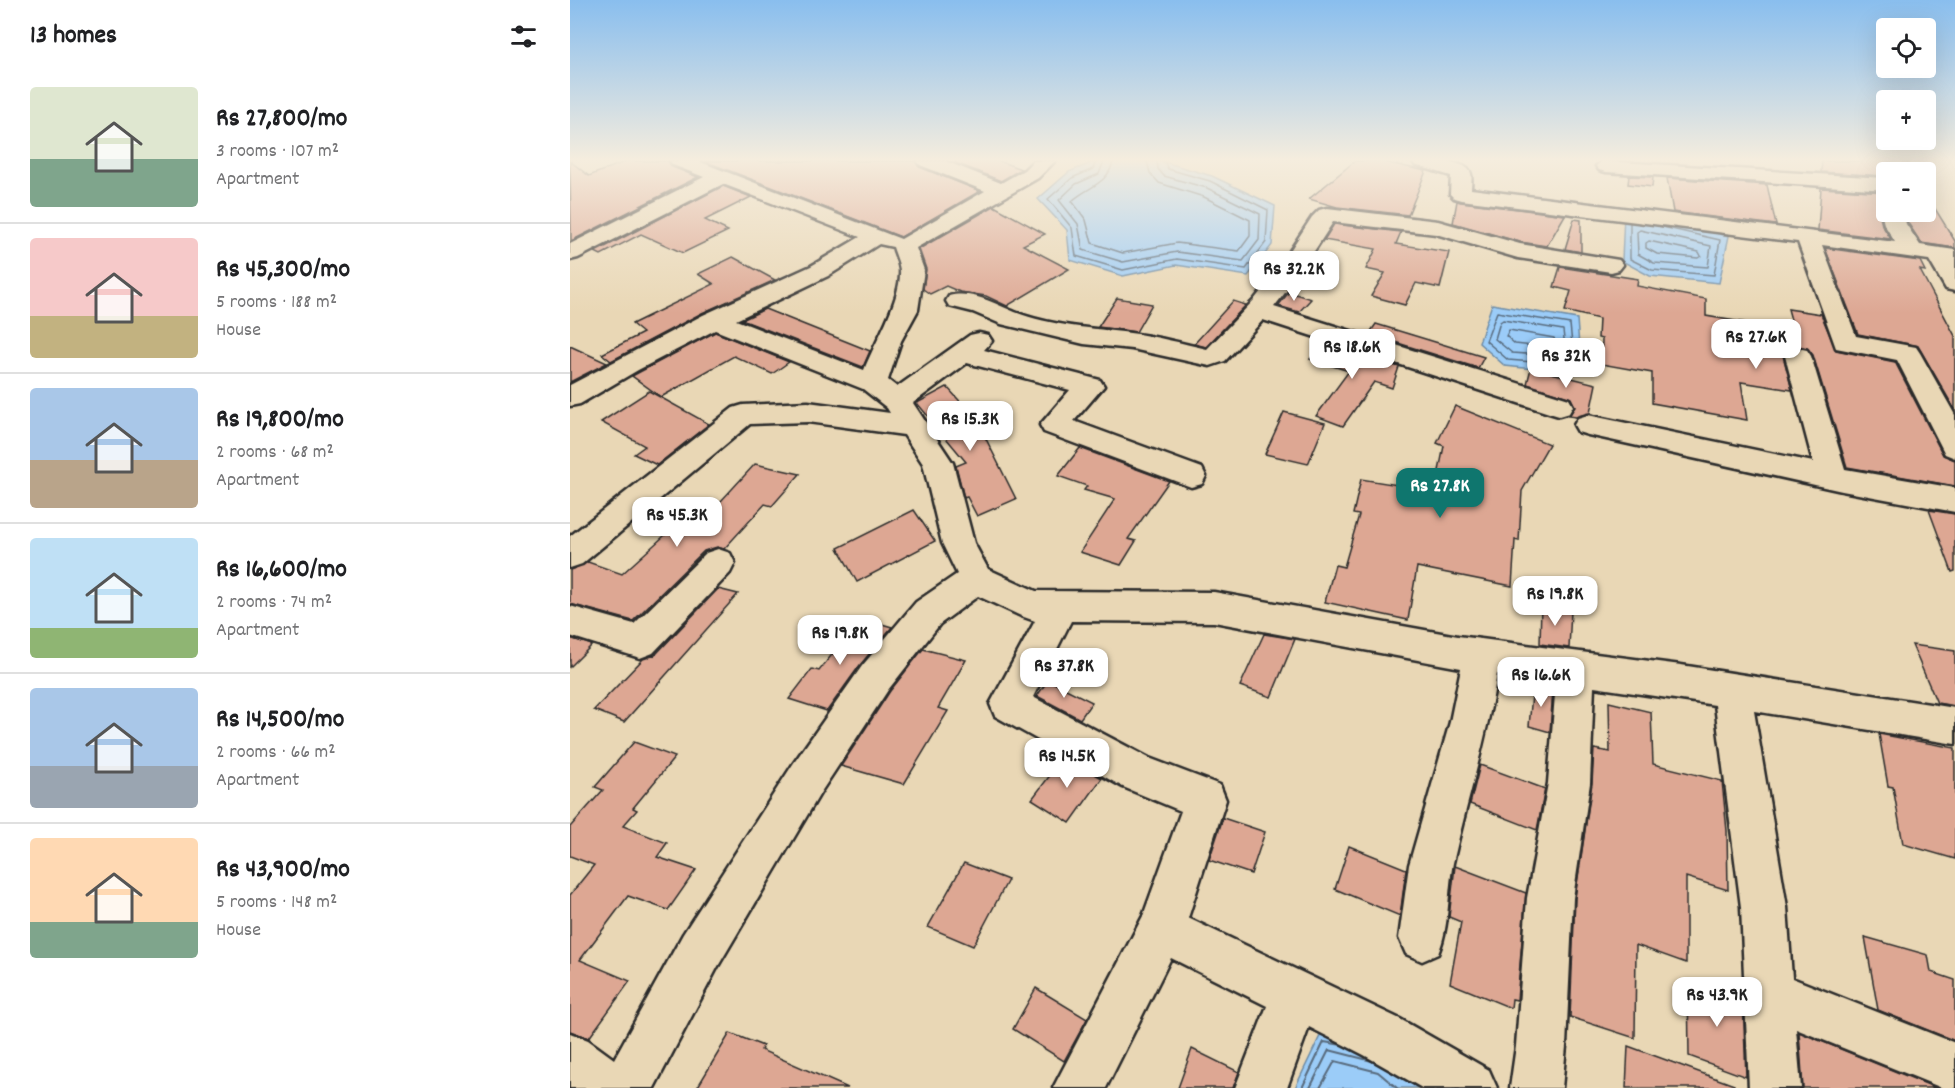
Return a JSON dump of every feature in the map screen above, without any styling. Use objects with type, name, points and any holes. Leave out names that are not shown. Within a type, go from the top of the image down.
[{"type":"street","points":[[570,253],[652,212]]},
{"type":"street","points":[[814,212],[904,246]]},
{"type":"street","points":[[904,246],[966,212]]},
{"type":"street","points":[[1438,228],[1449,212]]},
{"type":"street","points":[[1610,212],[1946,255],[1955,284]]},
{"type":"street","points":[[958,301],[981,306],[1010,319],[1084,336],[1132,341],[1210,358],[1216,355],[1258,310],[1286,276],[1326,215],[1438,228],[1518,251],[1611,265]]},
{"type":"street","points":[[1894,222],[1912,250]]},
{"type":"street","points":[[570,398],[602,378],[712,320],[813,274],[878,236]]},
{"type":"street","points":[[1807,236],[1845,342],[1907,353],[1944,405],[1955,447]]},
{"type":"street","points":[[873,383],[888,341],[905,310],[912,270],[904,246]]},
{"type":"street","points":[[1258,310],[1559,406]]},
{"type":"street","points":[[570,555],[743,415],[808,412],[905,414],[962,353],[1010,319]]},
{"type":"street","points":[[712,320],[873,383],[905,414],[938,463],[958,543],[975,579],[1033,606],[1214,607],[1482,655],[1732,690],[1955,726]]},
{"type":"street","points":[[962,353],[1090,386],[1054,425],[1191,476]]},
{"type":"street","points":[[1798,356],[1832,477]]},
{"type":"street","points":[[1588,425],[1832,477],[1955,500]]},
{"type":"street","points":[[570,621],[640,642],[718,563]]},
{"type":"street","points":[[626,1088],[700,951],[807,778],[875,678],[928,614],[975,579]]},
{"type":"street","points":[[1059,606],[1049,630],[1009,704],[1137,773],[1206,800],[1185,866],[1161,928],[1079,1088]]},
{"type":"street","points":[[1422,938],[1431,865],[1470,722],[1482,655]]},
{"type":"street","points":[[1536,1088],[1541,1046],[1550,898],[1569,783],[1576,668]]},
{"type":"street","points":[[1732,690],[1764,908],[1775,1088]]},
{"type":"street","points":[[1161,928],[1382,1037],[1471,1088]]},
{"type":"street","points":[[1769,994],[1867,1031],[1955,1068]]},
{"type":"street","points":[[1261,1088],[1296,995]]},
{"type":"street","points":[[570,1058],[612,1088]]},
{"type":"water","points":[[1050,212],[1275,212],[1272,245],[1248,276],[1176,265],[1123,276],[1070,260],[1067,230]]},
{"type":"water","points":[[1624,213],[1729,236],[1719,283],[1650,276],[1622,261]]},
{"type":"water","points":[[1492,304],[1577,319],[1581,374],[1505,366],[1479,343]]},
{"type":"water","points":[[1321,1034],[1389,1052],[1432,1088],[1295,1088]]},
{"type":"building","points":[[571,212],[629,212],[571,241]]},
{"type":"building","points":[[673,212],[721,212],[705,220],[728,231],[683,253],[641,234],[601,255],[595,252]]},
{"type":"building","points":[[836,212],[944,212],[901,237]]},
{"type":"building","points":[[984,212],[1005,212],[1045,234],[1023,245],[1069,269],[1007,306],[986,296],[960,292],[946,286],[930,294],[923,289],[926,269],[919,249]]},
{"type":"building","points":[[1379,212],[1409,212],[1408,215]]},
{"type":"building","points":[[1455,212],[1539,212],[1565,215],[1547,246],[1520,242],[1453,223]]},
{"type":"building","points":[[1673,212],[1773,212],[1776,225]]},
{"type":"building","points":[[1819,212],[1876,212],[1876,222],[1881,222],[1891,239],[1818,230]]},
{"type":"building","points":[[1937,212],[1955,241],[1955,248],[1921,243],[1908,223],[1936,222]]},
{"type":"building","points":[[1574,219],[1581,220],[1581,252],[1565,249]]},
{"type":"building","points":[[1334,224],[1401,232],[1396,244],[1449,252],[1440,288],[1416,283],[1405,305],[1371,296],[1385,273],[1366,269],[1376,249],[1324,240]]},
{"type":"building","points":[[1825,248],[1920,261],[1925,271],[1920,270],[1955,336],[1955,410],[1918,346],[1858,334]]},
{"type":"building","points":[[733,257],[775,280],[702,313],[611,361],[602,354],[643,333],[632,324],[714,284],[698,274]]},
{"type":"building","points":[[1560,267],[1638,279],[1637,286],[1706,299],[1706,316],[1794,331],[1788,309],[1821,314],[1836,350],[1895,362],[1943,455],[1955,460],[1955,486],[1847,467],[1813,355],[1807,348],[1798,346],[1789,348],[1783,355],[1792,390],[1741,382],[1747,420],[1652,403],[1652,373],[1601,364],[1602,339],[1598,338],[1599,319],[1565,311],[1571,291],[1554,287]]},
{"type":"building","points":[[1289,292],[1311,299],[1299,312],[1278,306]]},
{"type":"building","points":[[1117,298],[1152,304],[1136,332],[1098,327]]},
{"type":"building","points":[[1233,301],[1246,305],[1206,347],[1194,344]]},
{"type":"building","points":[[765,309],[870,351],[863,367],[742,320]]},
{"type":"building","points":[[1376,324],[1484,357],[1478,368],[1369,334]]},
{"type":"building","points":[[715,332],[789,362],[772,374],[734,356],[661,397],[632,376]]},
{"type":"building","points":[[1323,342],[1399,367],[1392,388],[1374,382],[1343,426],[1316,416],[1349,371],[1310,359]]},
{"type":"building","points":[[570,346],[607,363],[570,382]]},
{"type":"building","points":[[1531,368],[1596,384],[1590,413],[1576,417],[1568,416],[1575,407],[1571,398],[1527,384]]},
{"type":"building","points":[[947,387],[976,419],[1016,499],[977,516],[967,497],[964,498],[956,466],[966,462],[917,403]]},
{"type":"building","points":[[649,391],[709,424],[657,465],[634,454],[645,446],[601,422]]},
{"type":"building","points":[[1455,406],[1549,444],[1522,491],[1519,541],[1515,540],[1512,586],[1417,567],[1408,620],[1325,602],[1335,565],[1344,567],[1359,515],[1353,514],[1361,479],[1435,491],[1444,446],[1437,443]]},
{"type":"building","points":[[1284,412],[1325,423],[1308,464],[1265,454]]},
{"type":"building","points":[[1080,448],[1169,481],[1128,539],[1136,541],[1121,565],[1080,552],[1115,499],[1084,490],[1087,486],[1058,476]]},
{"type":"building","points":[[755,464],[800,474],[772,506],[765,504],[724,549],[717,547],[704,551],[633,621],[570,604],[570,570],[588,562],[622,574],[695,508],[710,513]]},
{"type":"building","points":[[914,510],[935,541],[857,582],[838,548]]},
{"type":"building","points":[[1929,510],[1955,514],[1955,571],[1952,572]]},
{"type":"building","points":[[718,589],[738,594],[624,722],[594,710],[643,659],[655,655]]},
{"type":"building","points":[[1541,605],[1571,611],[1569,648],[1540,644]]},
{"type":"building","points":[[861,618],[892,627],[860,665],[827,711],[789,699],[812,669],[819,671]]},
{"type":"building","points":[[1264,634],[1295,639],[1271,697],[1240,686]]},
{"type":"building","points":[[570,638],[592,645],[570,667]]},
{"type":"building","points":[[1912,645],[1955,651],[1955,706],[1937,703]]},
{"type":"building","points":[[923,649],[966,660],[938,708],[948,711],[904,784],[841,766],[890,691]]},
{"type":"building","points":[[1048,680],[1092,702],[1080,719],[1037,696]]},
{"type":"building","points":[[1533,685],[1553,689],[1550,732],[1529,726]]},
{"type":"building","points":[[1609,702],[1651,712],[1653,764],[1722,781],[1727,831],[1728,890],[1686,877],[1686,963],[1636,945],[1635,1038],[1570,1017],[1575,898],[1592,783],[1594,749],[1610,752]]},
{"type":"building","points":[[1879,734],[1955,748],[1955,859],[1903,844],[1893,787],[1888,786]]},
{"type":"building","points":[[634,742],[675,757],[633,808],[637,810],[623,826],[667,843],[657,857],[696,870],[668,910],[628,896],[580,960],[630,981],[589,1038],[570,1031],[570,895],[594,865],[570,856],[570,827],[603,790],[595,787]]},
{"type":"building","points":[[1064,757],[1102,778],[1070,823],[1032,799]]},
{"type":"building","points":[[1480,765],[1545,789],[1537,830],[1470,804]]},
{"type":"building","points":[[1223,818],[1265,832],[1251,874],[1209,860]]},
{"type":"building","points":[[1349,846],[1406,869],[1400,916],[1335,889]]},
{"type":"building","points":[[964,863],[1008,880],[973,946],[928,927]]},
{"type":"building","points":[[1455,866],[1526,893],[1517,1000],[1512,999],[1511,1008],[1450,983],[1461,922],[1449,917]]},
{"type":"building","points":[[1865,937],[1928,955],[1931,972],[1955,980],[1955,1041],[1878,1010]]},
{"type":"building","points":[[1688,980],[1743,1000],[1746,1077],[1689,1056]]},
{"type":"building","points":[[1036,988],[1087,1019],[1064,1061],[1013,1029]]},
{"type":"building","points":[[1799,1032],[1936,1088],[1803,1088]]},
{"type":"building","points":[[730,1033],[763,1046],[761,1050],[848,1088],[697,1088]]},
{"type":"building","points":[[1628,1046],[1734,1085],[1733,1088],[1626,1088]]},
{"type":"building","points":[[1192,1049],[1239,1072],[1233,1088],[1178,1088]]}]
